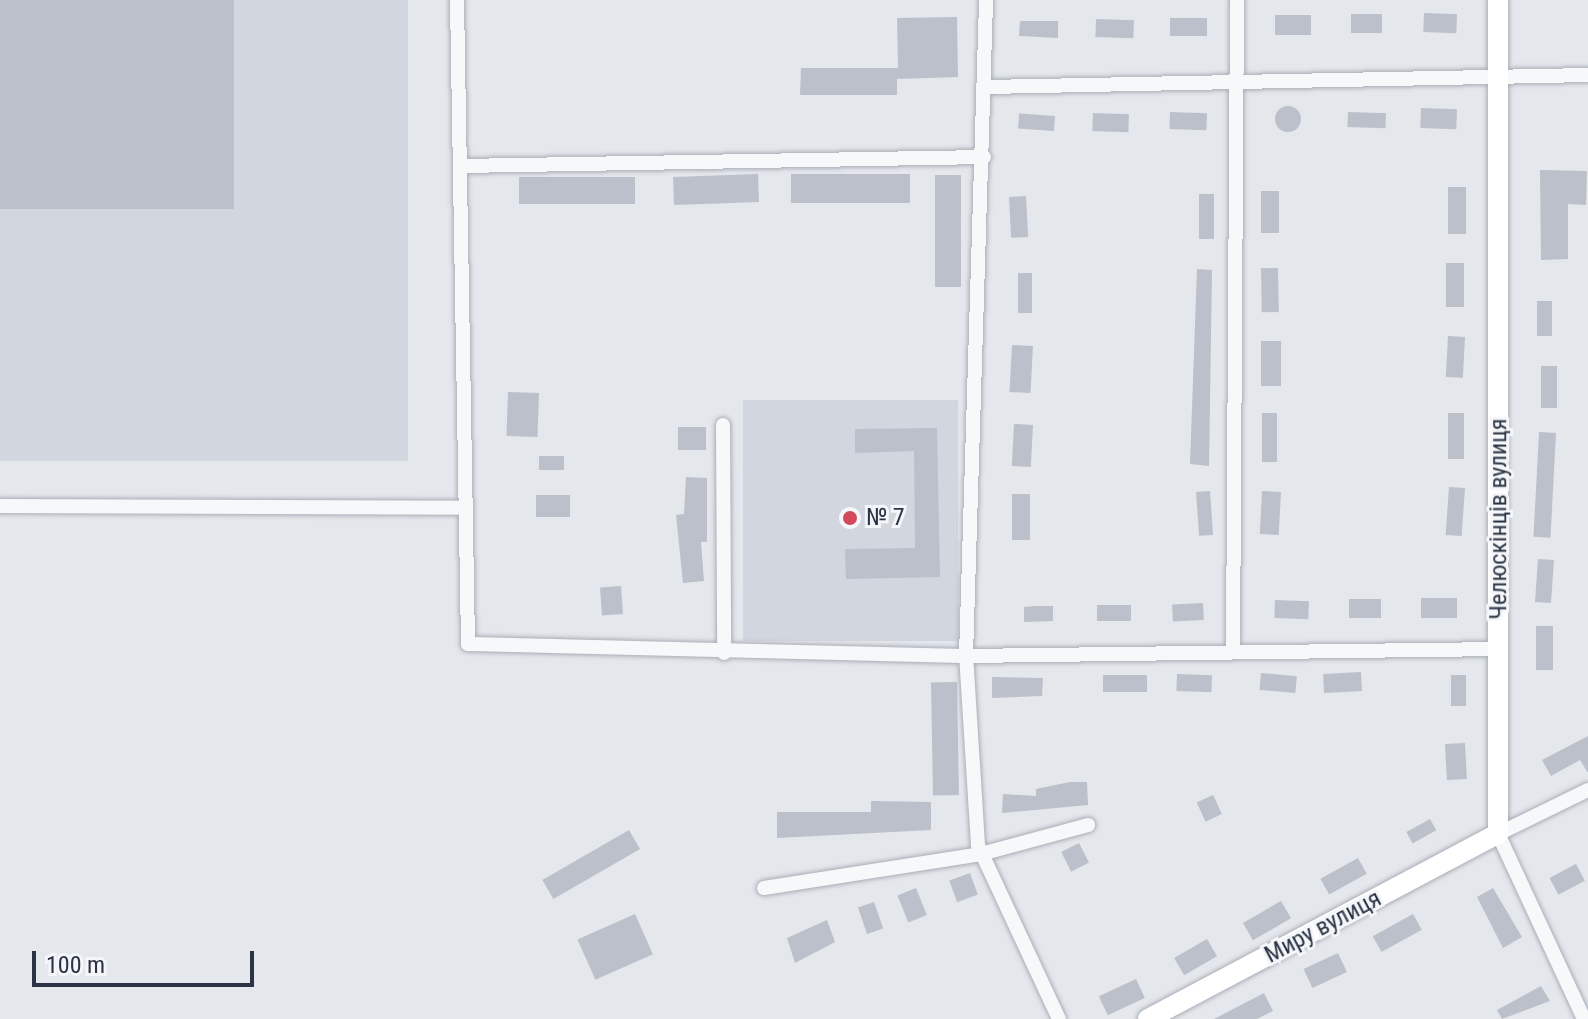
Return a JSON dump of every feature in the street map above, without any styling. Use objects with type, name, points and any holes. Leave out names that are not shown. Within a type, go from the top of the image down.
[{"type":"main road","name":"Челюскінців вулиця","points":[[1498,0],[1498,834]]},
{"type":"main road","name":"Миру вулиця","points":[[1148,1019],[1498,834]]},
{"type":"street","points":[[457,0],[468,644],[724,653],[966,656],[1233,650],[1500,649]]},
{"type":"street","points":[[986,0],[984,157],[966,656],[981,854],[1059,1019]]},
{"type":"street","points":[[1233,650],[1237,0]]},
{"type":"street","points":[[986,87],[1497,74],[1588,75]]},
{"type":"street","points":[[460,166],[984,157]]},
{"type":"street","points":[[723,425],[724,653]]},
{"type":"street","points":[[0,506],[466,508]]},
{"type":"street","points":[[1498,834],[1588,790]]},
{"type":"street","points":[[764,888],[981,854],[1088,825]]},
{"type":"street","name":"Челюскінців вулиця","points":[[1498,834],[1583,1019]]},
{"type":"shaded area","points":[[0,0],[408,0],[408,461],[0,461]]},
{"type":"shaded area","name":"№ 7","points":[[743,400],[958,400],[958,641],[743,641]]},
{"type":"building","points":[[0,0],[234,0],[234,209],[0,209]]},
{"type":"building","points":[[1424,13],[1457,14],[1456,33],[1423,32]]},
{"type":"building","points":[[1351,14],[1382,14],[1382,33],[1351,33]]},
{"type":"building","points":[[1275,15],[1311,15],[1311,35],[1275,35]]},
{"type":"building","points":[[957,17],[958,77],[897,79],[897,95],[800,95],[801,68],[898,68],[897,18]]},
{"type":"building","points":[[1170,18],[1207,18],[1207,36],[1170,36]]},
{"type":"building","points":[[1096,19],[1134,20],[1133,38],[1095,37]]},
{"type":"building","points":[[1020,21],[1058,21],[1058,38],[1019,36]]},
{"type":"building","points":[[1288,106],[1297,110],[1301,119],[1297,128],[1288,132],[1279,128],[1275,119],[1279,110]]},
{"type":"building","points":[[1421,108],[1457,109],[1456,129],[1420,128]]},
{"type":"building","points":[[1170,112],[1207,113],[1206,130],[1169,129]]},
{"type":"building","points":[[1348,112],[1386,113],[1385,128],[1347,127]]},
{"type":"building","points":[[1019,113],[1055,116],[1054,131],[1018,128]]},
{"type":"building","points":[[1093,113],[1129,114],[1128,132],[1092,131]]},
{"type":"building","points":[[1540,170],[1587,171],[1586,205],[1568,204],[1568,259],[1541,260]]},
{"type":"building","points":[[758,174],[759,202],[674,205],[673,177]]},
{"type":"building","points":[[791,174],[910,174],[910,203],[791,203]]},
{"type":"building","points":[[935,175],[961,175],[961,287],[935,287]]},
{"type":"building","points":[[519,177],[635,177],[635,204],[519,204]]},
{"type":"building","points":[[1448,187],[1466,187],[1466,234],[1448,234]]},
{"type":"building","points":[[1261,191],[1279,191],[1279,233],[1261,233]]},
{"type":"building","points":[[1199,194],[1214,194],[1214,239],[1199,239]]},
{"type":"building","points":[[1026,196],[1028,237],[1011,238],[1009,197]]},
{"type":"building","points":[[1446,263],[1464,263],[1464,307],[1446,307]]},
{"type":"building","points":[[1261,268],[1278,268],[1279,312],[1262,312]]},
{"type":"building","points":[[1197,269],[1212,270],[1209,466],[1190,464]]},
{"type":"building","points":[[1018,273],[1032,273],[1032,313],[1018,313]]},
{"type":"building","points":[[1537,301],[1552,301],[1552,336],[1537,336]]},
{"type":"building","points":[[1448,336],[1465,337],[1463,378],[1446,377]]},
{"type":"building","points":[[1261,341],[1281,341],[1281,386],[1261,386]]},
{"type":"building","points":[[1012,345],[1033,346],[1031,393],[1010,392]]},
{"type":"building","points":[[1541,366],[1557,366],[1557,408],[1541,408]]},
{"type":"building","points":[[508,392],[539,393],[537,437],[506,436]]},
{"type":"building","points":[[1262,413],[1277,413],[1277,462],[1262,462]]},
{"type":"building","points":[[1448,413],[1464,413],[1464,459],[1448,459]]},
{"type":"building","points":[[1014,424],[1033,425],[1031,467],[1012,466]]},
{"type":"building","points":[[678,427],[706,427],[706,450],[678,450]]},
{"type":"building","points":[[937,428],[940,577],[846,579],[845,549],[915,548],[914,451],[855,453],[855,429]]},
{"type":"building","points":[[1539,432],[1556,433],[1550,538],[1534,537]]},
{"type":"building","points":[[539,456],[564,456],[564,470],[539,470]]},
{"type":"building","points":[[686,477],[707,478],[707,542],[701,542],[704,581],[683,583],[676,515],[684,514]]},
{"type":"building","points":[[1449,487],[1465,488],[1462,536],[1446,535]]},
{"type":"building","points":[[1210,491],[1213,535],[1199,536],[1196,492]]},
{"type":"building","points":[[1262,491],[1281,492],[1279,535],[1260,534]]},
{"type":"building","points":[[1012,494],[1030,494],[1030,540],[1012,540]]},
{"type":"building","points":[[536,495],[570,495],[570,517],[536,517]]},
{"type":"building","points":[[1538,559],[1554,560],[1551,603],[1535,602]]},
{"type":"building","points":[[621,586],[623,614],[602,615],[600,587]]},
{"type":"building","points":[[1421,598],[1457,598],[1457,618],[1421,618]]},
{"type":"building","points":[[1349,599],[1381,599],[1381,618],[1349,618]]},
{"type":"building","points":[[1275,600],[1309,601],[1308,619],[1274,618]]},
{"type":"building","points":[[1203,603],[1204,620],[1173,622],[1172,605]]},
{"type":"building","points":[[1097,605],[1131,605],[1131,621],[1097,621]]},
{"type":"building","points":[[1053,606],[1053,621],[1024,622],[1024,607]]},
{"type":"building","points":[[1536,626],[1553,626],[1553,670],[1536,670]]},
{"type":"building","points":[[1361,672],[1362,691],[1324,693],[1323,674]]},
{"type":"building","points":[[1261,673],[1297,676],[1295,693],[1260,690]]},
{"type":"building","points":[[1177,674],[1212,675],[1211,692],[1176,691]]},
{"type":"building","points":[[1103,675],[1147,675],[1147,692],[1103,692]]},
{"type":"building","points":[[1451,675],[1466,675],[1466,706],[1451,706]]},
{"type":"building","points":[[992,677],[1043,678],[1042,696],[992,698]]},
{"type":"building","points":[[931,682],[957,682],[959,795],[933,795]]},
{"type":"building","points":[[1588,736],[1588,773],[1580,760],[1551,776],[1542,760]]},
{"type":"building","points":[[1465,743],[1467,779],[1447,780],[1445,744]]},
{"type":"building","points":[[1087,782],[1088,805],[1002,813],[1003,794],[1036,796],[1036,789]]},
{"type":"building","points":[[1213,795],[1222,814],[1206,822],[1197,803]]},
{"type":"building","points":[[871,801],[931,802],[931,830],[777,838],[777,812],[871,812]]},
{"type":"building","points":[[1430,819],[1436,830],[1413,843],[1406,832]]},
{"type":"building","points":[[629,830],[640,849],[553,899],[542,880]]},
{"type":"building","points":[[1079,843],[1089,863],[1071,872],[1061,852]]},
{"type":"building","points":[[1358,858],[1367,874],[1329,895],[1320,879]]},
{"type":"building","points":[[1576,864],[1585,881],[1558,895],[1550,878]]},
{"type":"building","points":[[970,873],[978,895],[957,902],[949,881]]},
{"type":"building","points":[[916,888],[927,915],[908,922],[897,895]]},
{"type":"building","points":[[1493,888],[1522,937],[1503,948],[1477,897]]},
{"type":"building","points":[[1281,901],[1291,918],[1253,940],[1243,923]]},
{"type":"building","points":[[874,902],[883,928],[867,934],[858,908]]},
{"type":"building","points":[[635,914],[653,954],[595,980],[577,940]]},
{"type":"building","points":[[1413,914],[1422,930],[1381,952],[1373,936]]},
{"type":"building","points":[[827,920],[835,942],[795,963],[787,938]]},
{"type":"building","points":[[1207,939],[1217,956],[1184,975],[1174,958]]},
{"type":"building","points":[[1338,953],[1347,972],[1312,988],[1304,969]]},
{"type":"building","points":[[1136,979],[1145,998],[1108,1015],[1099,996]]},
{"type":"building","points":[[1541,986],[1550,1001],[1502,1019],[1497,1010]]},
{"type":"building","points":[[1264,993],[1273,1011],[1257,1019],[1214,1019]]},
{"type":"place","name":"№ 7","points":[[850,518]]}]
